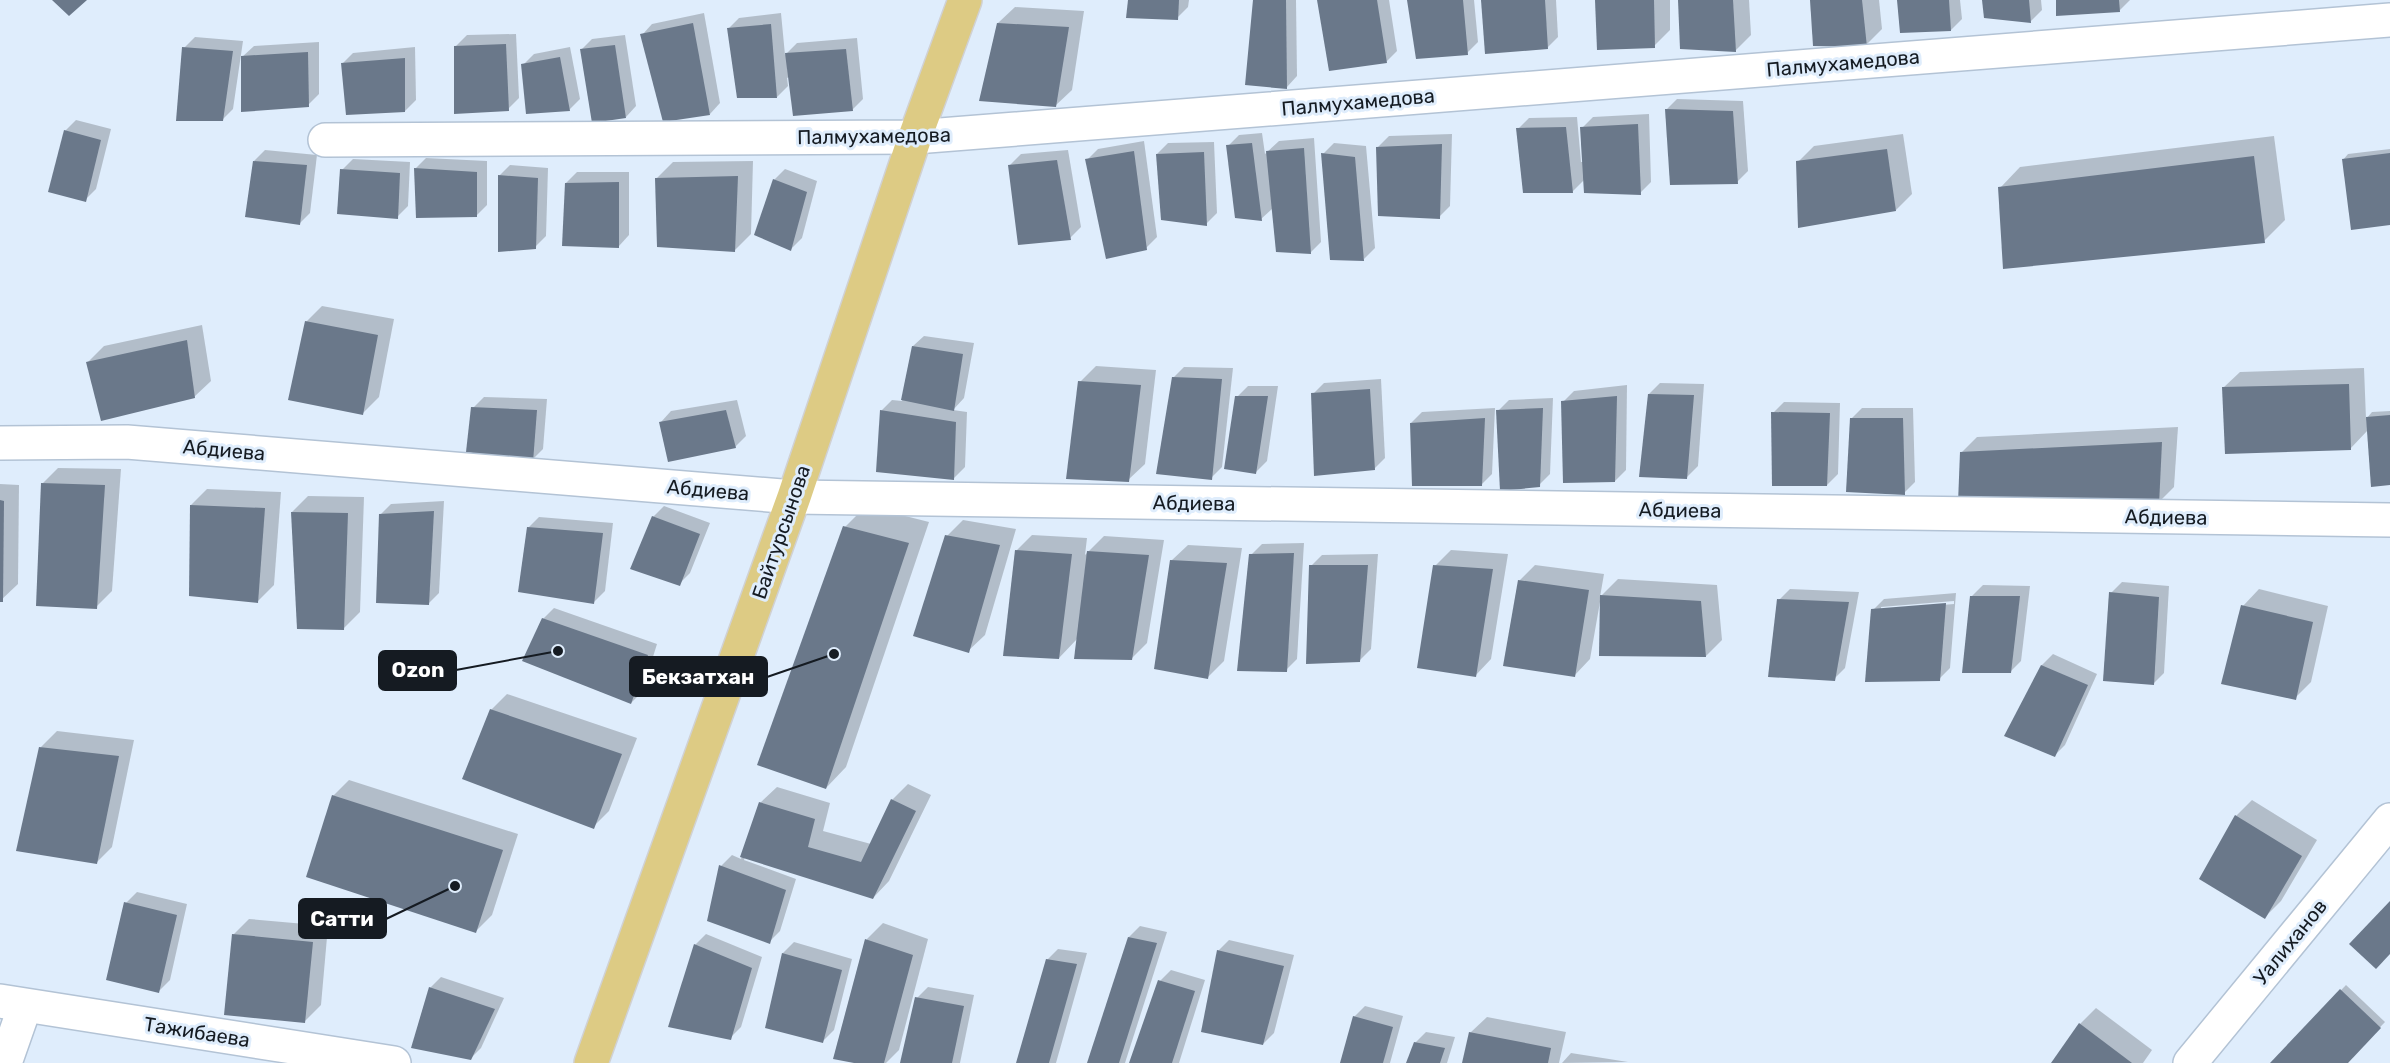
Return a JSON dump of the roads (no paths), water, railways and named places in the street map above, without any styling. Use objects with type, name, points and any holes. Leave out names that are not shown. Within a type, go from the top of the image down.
[{"type":"main road","name":"Байтурсынова","points":[[591,1063],[794,497],[956,9]]},
{"type":"street","name":"Палмухамедова","points":[[325,140],[915,137],[2390,20]]},
{"type":"street","name":"Абдиева","points":[[0,443],[127,442],[794,497],[2390,520]]},
{"type":"street","name":"Уалиханов","points":[[2190,1063],[2390,820]]},
{"type":"street","points":[[5,1063],[12,1003]]},
{"type":"street","name":"Тажибаева","points":[[12,1003],[394,1063]]},
{"type":"place","name":"Ozon","points":[[558,651]]},
{"type":"place","name":"Бекзатхан","points":[[834,654]]},
{"type":"place","name":"Сатти","points":[[455,886]]}]
